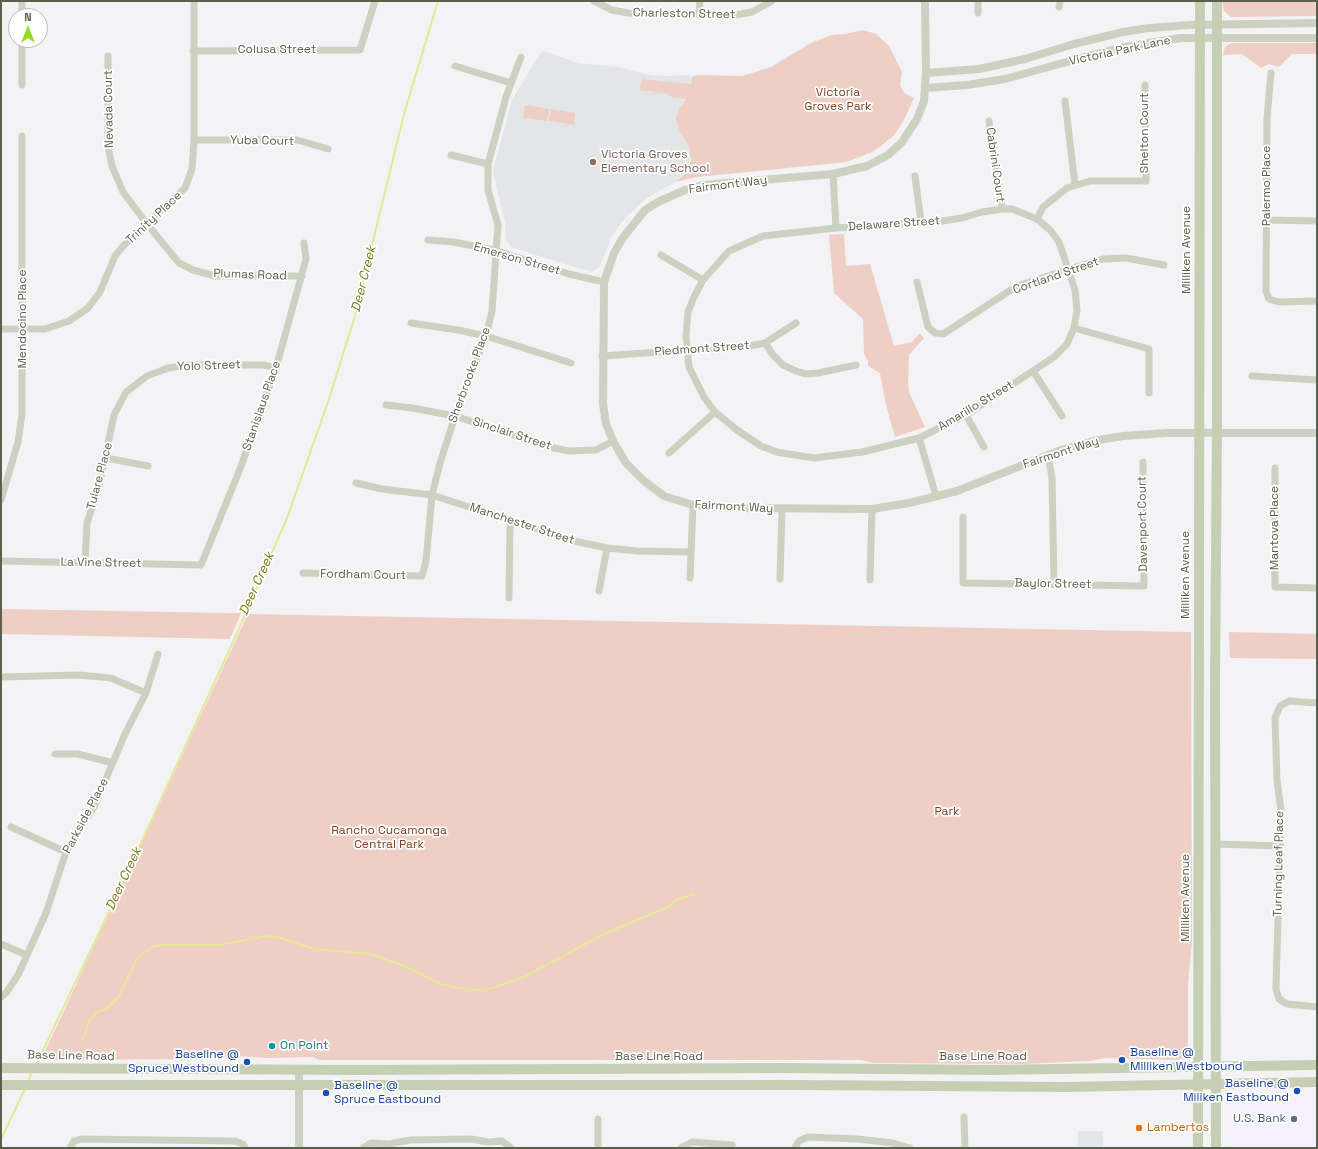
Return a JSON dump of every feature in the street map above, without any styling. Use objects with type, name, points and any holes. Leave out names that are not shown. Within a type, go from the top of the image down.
[{"type":"main road","name":"Milliken Avenue","points":[[1198,1148],[1200,1]]},
{"type":"main road","points":[[1216,1148],[1215,844],[1217,1]]},
{"type":"main road","name":"Base Line Road","points":[[1,1068],[682,1070],[782,1068],[990,1070],[1317,1064]]},
{"type":"main road","points":[[1,1085],[1057,1087],[1317,1082]]},
{"type":"street","name":"Trinity Place","points":[[1,329],[45,328],[69,321],[88,308],[100,292],[115,256],[185,188],[192,169],[194,140],[194,1]]},
{"type":"street","name":"Colusa Street","points":[[193,51],[360,50],[375,1]]},
{"type":"street","name":"Charleston Street","points":[[594,1],[612,10],[628,13],[699,15],[736,15],[752,12],[772,1]]},
{"type":"street","points":[[699,15],[700,1]]},
{"type":"street","name":"Fairmont Way","points":[[925,1],[926,88],[924,101],[917,119],[897,146],[888,155],[867,166],[833,174],[703,185],[671,195],[645,210],[632,225],[614,253],[604,282],[602,356],[602,404],[606,424],[613,441],[626,463],[644,481],[664,496],[693,505],[782,509],[872,509],[909,503],[957,491],[1048,455],[1093,441],[1123,436],[1200,433],[1317,433]]},
{"type":"street","points":[[978,1],[978,13]]},
{"type":"street","name":"Victoria Park Lane","points":[[926,74],[966,70],[1025,59],[1074,44],[1123,32],[1173,25],[1317,23]]},
{"type":"street","name":"Victoria Park Lane","points":[[926,88],[967,85],[1005,79],[1125,47],[1180,38],[1317,38]]},
{"type":"street","points":[[22,48],[22,86]]},
{"type":"street","name":"Nevada Court","points":[[108,56],[108,146],[110,157],[123,192],[147,224]]},
{"type":"street","name":"Sherbrooke Place","points":[[422,576],[426,562],[432,495],[440,463],[455,416],[486,336],[495,291],[498,225],[488,190],[488,164],[496,130],[521,57]]},
{"type":"street","points":[[455,66],[511,83]]},
{"type":"street","name":"Palermo Place","points":[[1271,72],[1267,118],[1266,291],[1269,299],[1279,302],[1293,300],[1317,301]]},
{"type":"street","name":"Shelton Court","points":[[1075,185],[1095,180],[1146,181],[1145,85]]},
{"type":"street","points":[[1037,219],[1043,207],[1067,188],[1075,185],[1066,101]]},
{"type":"street","name":"Cabrini Court","points":[[989,122],[1002,209]]},
{"type":"street","name":"Mendocino Place","points":[[1,500],[18,442],[22,414],[22,136]]},
{"type":"street","name":"Yuba Court","points":[[194,140],[297,140],[328,149]]},
{"type":"street","points":[[450,155],[488,164]]},
{"type":"street","points":[[833,174],[836,228]]},
{"type":"street","points":[[915,176],[921,222]]},
{"type":"street","name":"Delaware Street","points":[[686,351],[688,312],[703,280],[729,251],[763,236],[836,228],[962,218],[982,212],[1012,209],[1037,219],[1050,230],[1059,242],[1069,269]]},
{"type":"street","points":[[1267,220],[1317,221]]},
{"type":"street","name":"Plumas Road","points":[[147,224],[179,262],[192,270],[215,276],[302,276]]},
{"type":"street","name":"Emerson Street","points":[[428,240],[454,242],[498,251],[569,274],[604,282]]},
{"type":"street","name":"Stanislaus Place","points":[[202,565],[240,469],[276,368],[306,259],[304,244]]},
{"type":"street","points":[[661,255],[703,280]]},
{"type":"street","name":"Cortland Street","points":[[916,282],[928,327],[935,333],[943,334],[1017,286],[1069,269],[1104,259],[1126,258],[1164,265]]},
{"type":"street","name":"Amarillo Street","points":[[686,351],[689,367],[696,383],[715,412],[737,430],[761,446],[795,456],[814,458],[862,452],[919,438],[966,415],[1054,357],[1067,344],[1074,328],[1078,310],[1075,290],[1069,269]]},
{"type":"street","points":[[411,323],[486,336],[571,364]]},
{"type":"street","name":"Piedmont Street","points":[[602,356],[749,346],[765,343],[796,323]]},
{"type":"street","points":[[1074,328],[1149,349],[1148,393]]},
{"type":"street","points":[[765,343],[773,355],[783,365],[806,374],[856,365]]},
{"type":"street","name":"Yolo Street","points":[[126,392],[147,376],[168,368],[190,365],[264,365],[276,368]]},
{"type":"street","points":[[1033,371],[1062,416]]},
{"type":"street","points":[[1252,376],[1317,380]]},
{"type":"street","name":"Tulare Place","points":[[84,563],[87,523],[106,458],[114,415],[126,392]]},
{"type":"street","name":"Sinclair Street","points":[[386,405],[455,416],[532,441],[569,451],[596,450],[613,441]]},
{"type":"street","points":[[669,453],[715,412]]},
{"type":"street","points":[[966,415],[984,447]]},
{"type":"street","points":[[919,438],[936,496]]},
{"type":"street","points":[[1048,455],[1052,478],[1054,584]]},
{"type":"street","points":[[106,458],[148,466]]},
{"type":"street","name":"Davenport Court","points":[[1143,462],[1144,586]]},
{"type":"street","name":"Mantova Place","points":[[1275,468],[1275,588],[1317,588]]},
{"type":"street","name":"Manchester Street","points":[[356,483],[382,489],[432,495],[473,507],[510,522],[574,541],[607,548],[637,551],[690,552]]},
{"type":"street","points":[[690,578],[693,505]]},
{"type":"street","points":[[780,579],[782,509]]},
{"type":"street","points":[[870,580],[872,509]]},
{"type":"street","name":"Baylor Street","points":[[963,517],[962,583],[1144,586]]},
{"type":"street","points":[[509,598],[510,522]]},
{"type":"street","points":[[599,591],[607,548]]},
{"type":"street","name":"La Vine Street","points":[[1,561],[202,565]]},
{"type":"street","name":"Fordham Court","points":[[303,573],[422,576]]},
{"type":"street","name":"Parkside Place","points":[[1,997],[6,993],[18,975],[46,913],[66,852],[94,807],[146,692],[158,654]]},
{"type":"street","points":[[1,677],[79,675],[111,678],[146,692]]},
{"type":"street","name":"Turning Leaf Place","points":[[1317,703],[1289,701],[1280,706],[1275,718],[1277,780],[1281,810],[1276,989],[1279,999],[1287,1004],[1317,1007]]},
{"type":"street","points":[[55,754],[78,754],[113,764]]},
{"type":"street","points":[[11,827],[66,852]]},
{"type":"street","points":[[1215,844],[1281,846]]},
{"type":"street","points":[[1,944],[27,955]]},
{"type":"street","points":[[299,1070],[299,1148]]},
{"type":"street","points":[[964,1117],[964,1148]]},
{"type":"street","points":[[598,1119],[598,1148]]},
{"type":"street","points":[[797,1144],[808,1137],[858,1139],[893,1143],[910,1148]]},
{"type":"street","points":[[70,1148],[74,1141],[81,1139],[230,1140],[244,1146]]},
{"type":"street","points":[[363,1148],[371,1143],[388,1144],[410,1140],[502,1141],[511,1147]]},
{"type":"street","points":[[681,1148],[692,1142],[732,1145]]},
{"type":"shaded area","name":"Victoria Groves Elementary School","points":[[544,51],[578,63],[614,66],[650,75],[688,75],[692,77],[689,93],[679,109],[677,122],[689,146],[691,155],[688,169],[675,182],[647,198],[625,218],[612,236],[600,266],[592,272],[511,247],[506,240],[505,223],[493,171],[512,100],[541,52]]},
{"type":"shaded area","points":[[1240,1092],[1253,1095],[1276,1094],[1297,1098],[1317,1096],[1317,1148],[1231,1148],[1230,1099],[1233,1094]]},
{"type":"shaded area","points":[[1078,1131],[1103,1131],[1103,1148],[1078,1148]]},
{"type":"green space","points":[[1222,1],[1317,2],[1317,16],[1231,17],[1224,11]]},
{"type":"green space","name":"Victoria Groves Park","points":[[863,30],[876,34],[889,46],[902,72],[900,85],[904,93],[914,98],[903,122],[894,135],[880,147],[870,153],[847,162],[697,177],[675,182],[686,173],[691,160],[689,146],[680,132],[676,119],[679,109],[686,99],[673,98],[666,93],[640,90],[642,79],[691,84],[692,77],[697,75],[742,76],[771,67],[811,43],[831,35]]},
{"type":"green space","points":[[1231,43],[1317,43],[1317,54],[1292,54],[1279,67],[1269,64],[1261,68],[1242,54],[1223,55],[1225,47]]},
{"type":"green space","points":[[525,105],[549,109],[547,121],[523,118]]},
{"type":"green space","points":[[551,109],[575,113],[574,125],[549,121]]},
{"type":"green space","points":[[844,234],[846,266],[870,264],[894,346],[912,342],[920,333],[924,338],[909,355],[908,381],[909,392],[925,427],[895,437],[886,405],[880,373],[868,366],[868,361],[864,354],[863,319],[834,293],[829,235]]},
{"type":"green space","points":[[1,609],[241,613],[230,639],[1,634]]},
{"type":"green space","name":"Rancho Cucamonga Central Park","points":[[248,614],[1191,632],[1192,942],[1188,984],[1188,1053],[1185,1057],[1179,1060],[1106,1058],[1089,1061],[1022,1064],[875,1063],[860,1060],[319,1060],[312,1057],[268,1058],[234,1056],[209,1059],[41,1060]]},
{"type":"green space","points":[[1229,632],[1317,634],[1317,659],[1230,658]]},
{"type":"waterway","name":"Deer Creek","points":[[36,1065],[126,876],[238,631],[287,518],[328,402],[354,319],[404,114],[438,1]]},
{"type":"waterway","points":[[83,1041],[89,1021],[99,1011],[106,1009],[114,1002],[119,996],[138,957],[154,946],[218,945],[268,936],[277,937],[314,949],[371,954],[404,966],[441,984],[474,990],[492,988],[524,977],[606,933],[668,907],[676,900],[694,894]]},
{"type":"waterway","name":"Deer Creek","points":[[28,1081],[32,1072]]},
{"type":"waterway","name":"Deer Creek","points":[[1,1139],[25,1089]]},
{"type":"place","name":"Victoria Groves Elementary School","points":[[593,162]]},
{"type":"place","name":"On Point","points":[[272,1046]]},
{"type":"place","name":"Baseline @ Milliken Westbound","points":[[1122,1060]]},
{"type":"place","name":"Baseline @ Spruce Westbound","points":[[247,1062]]},
{"type":"place","name":"Baseline @ Miliken Eastbound","points":[[1297,1091]]},
{"type":"place","name":"Baseline @ Spruce Eastbound","points":[[326,1093]]},
{"type":"place","name":"U.S. Bank","points":[[1294,1119]]},
{"type":"place","name":"Lambertos","points":[[1139,1128]]},
{"type":"park label","name":"Park","points":[[947,812]]}]
